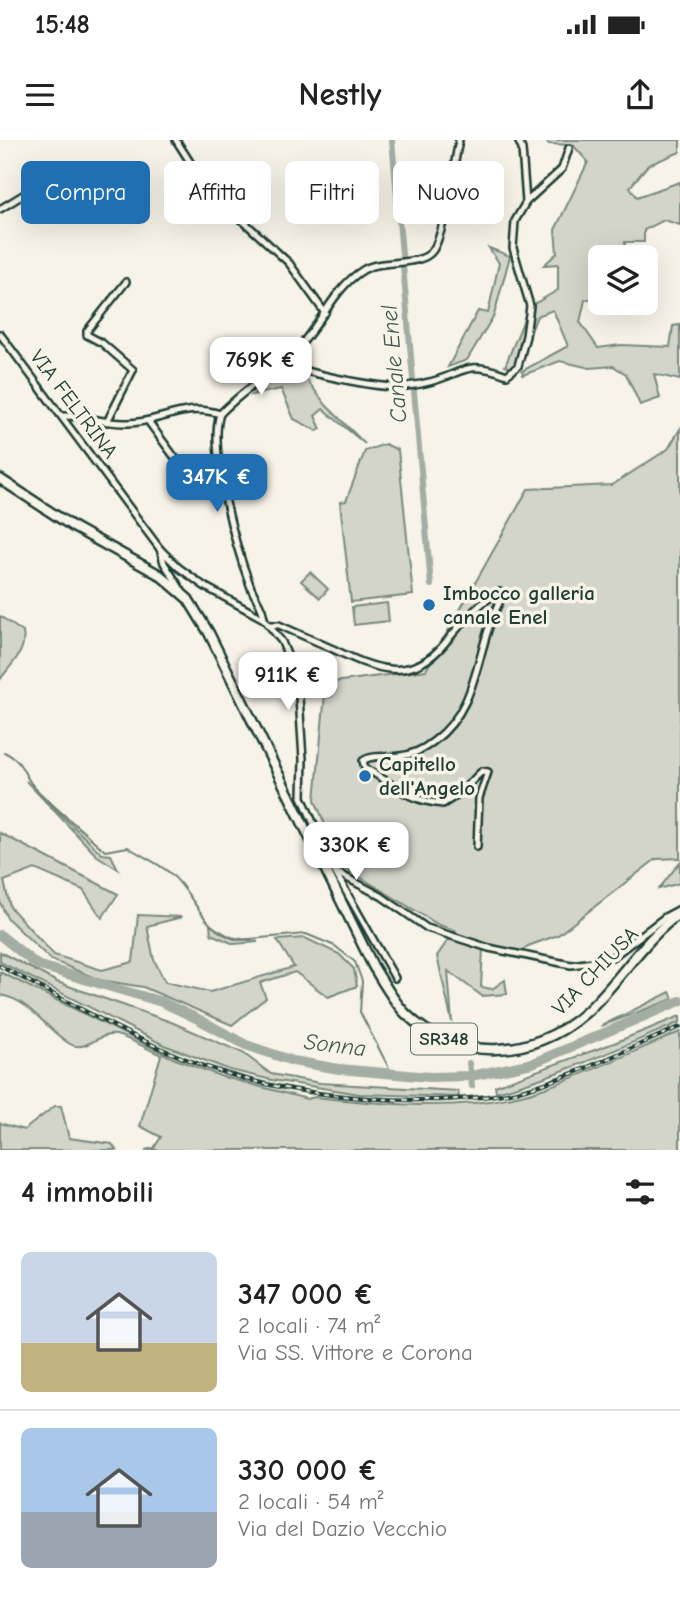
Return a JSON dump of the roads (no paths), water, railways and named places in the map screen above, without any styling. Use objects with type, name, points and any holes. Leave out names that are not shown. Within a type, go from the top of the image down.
[{"type":"main road","name":"VIA FELTRINA","points":[[0,480],[75,528],[160,575],[188,599],[209,633],[291,799]]},
{"type":"main road","name":"VIA CHIUSA","points":[[291,799],[373,966],[391,995],[406,1014],[431,1034],[454,1044],[482,1051],[530,1046],[562,1031],[585,1013],[680,911]]},
{"type":"street","points":[[176,140],[206,187],[289,263],[324,313]]},
{"type":"street","points":[[264,619],[263,607],[251,588],[240,554],[223,485],[216,449],[220,414],[296,350],[342,288],[361,271],[375,265],[427,256],[436,244],[459,140]]},
{"type":"street","points":[[518,140],[522,149],[526,202]]},
{"type":"street","points":[[284,361],[290,367],[310,373],[397,387],[425,383],[464,368],[486,367],[507,375],[518,366],[530,306],[513,248],[515,221],[526,202],[562,169],[569,148]]},
{"type":"street","points":[[0,209],[21,196]]},
{"type":"street","points":[[107,422],[133,370],[108,348],[87,335],[87,331],[126,282]]},
{"type":"street","name":"VIA FELTRINA","points":[[0,334],[160,549],[164,563],[187,584],[188,599]]},
{"type":"street","points":[[62,416],[128,423],[148,421],[188,410],[220,414]]},
{"type":"street","points":[[148,421],[198,489],[223,485]]},
{"type":"street","points":[[160,549],[178,567],[187,584],[264,619],[282,642],[298,682],[303,759],[302,797],[335,872],[395,978]]},
{"type":"street","points":[[271,625],[279,625],[375,668],[406,669],[425,663],[438,652],[468,616],[500,592],[503,596],[491,616],[475,682],[450,726],[437,739],[412,754],[368,757],[363,761],[365,768],[406,795],[443,804],[460,794],[482,771],[488,772],[478,798],[477,847]]},
{"type":"street","points":[[335,872],[381,896],[427,928],[489,948],[571,965],[601,961],[614,956],[666,916],[680,911]]},
{"type":"waterway","name":"Canale Enel","points":[[392,140],[431,585]]},
{"type":"waterway","points":[[4,752],[19,764],[35,788],[105,851],[128,847],[170,873],[207,920],[225,935],[238,940],[306,934],[335,946],[355,962],[362,981],[360,1012],[392,1074]]},
{"type":"waterway","name":"Sonna","points":[[0,935],[37,965],[162,1002],[246,1045],[293,1061],[339,1069],[430,1077],[471,1076],[533,1063],[680,1001]]},
{"type":"waterway","name":"Canale Enel","points":[[469,1063],[472,1086]]},
{"type":"railway","points":[[0,966],[110,1024],[196,1063],[263,1083],[341,1096],[433,1100],[484,1097],[518,1091],[580,1070],[680,1027]]},
{"type":"place","name":"Imbocco galleria canale Enel","points":[[429,605]]},
{"type":"place","name":"Capitello dell'Angelo","points":[[365,776]]}]
